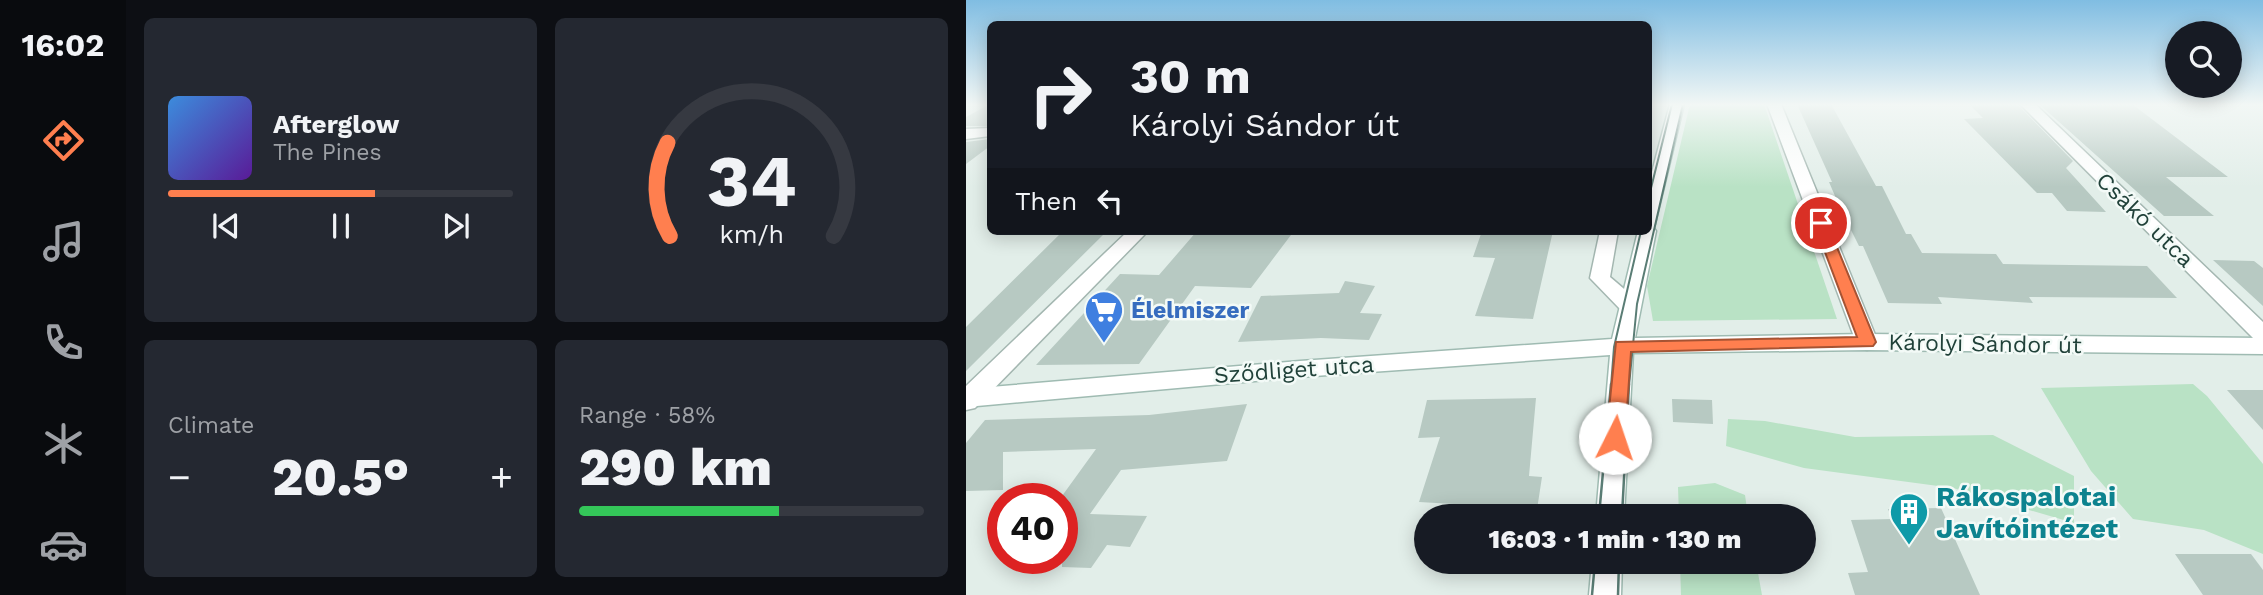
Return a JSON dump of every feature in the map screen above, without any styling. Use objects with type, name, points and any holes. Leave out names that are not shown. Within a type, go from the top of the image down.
[{"type":"street","points":[[966,134],[987,132]]},
{"type":"street","points":[[1652,207],[1670,132]]},
{"type":"street","points":[[1785,132],[1867,342]]},
{"type":"street","name":"Csákó utca","points":[[2054,132],[2263,335]]},
{"type":"street","points":[[967,399],[1135,235]]},
{"type":"street","points":[[1608,235],[1600,278],[1629,305]]},
{"type":"street","points":[[1611,504],[1622,346],[1646,235]]},
{"type":"street","name":"Károlyi Sándor út","points":[[1622,346],[1867,342],[2263,346]]},
{"type":"street","name":"Sződliget utca","points":[[967,399],[1286,370],[1622,346]]},
{"type":"street","points":[[1605,595],[1606,574]]},
{"type":"green space","points":[[1683,132],[1773,132],[1837,319],[1653,321],[1647,286]]},
{"type":"green space","points":[[2193,384],[2207,396],[2263,464],[2263,554],[2204,530],[2133,519],[2091,471],[2041,388]]},
{"type":"green space","points":[[1728,419],[1765,421],[1855,437],[1993,435],[2074,476],[2074,523],[1953,488],[1804,468],[1726,446]]},
{"type":"green space","points":[[1715,483],[1745,495],[1746,504],[1679,504],[1678,487]]},
{"type":"green space","points":[[1680,574],[1758,574],[1762,595],[1681,595]]},
{"type":"building","points":[[1809,132],[1846,132],[1876,186],[1882,186],[1906,234],[1911,234],[1922,253],[1996,254],[2003,264],[2147,266],[2177,298],[2029,297],[2033,303],[1938,297],[1942,304],[1888,303],[1863,246],[1859,246],[1841,210],[1829,182],[1832,182]]},
{"type":"building","points":[[1977,132],[2044,132],[2073,161],[2066,168],[2106,212],[2067,211],[2052,193],[2037,193]]},
{"type":"building","points":[[2070,132],[2169,132],[2228,177],[2166,177],[2214,216],[2164,216]]},
{"type":"building","points":[[987,139],[987,148],[966,164],[966,142]]},
{"type":"building","points":[[1059,235],[1103,235],[966,371],[966,327]]},
{"type":"building","points":[[1194,235],[1291,235],[1251,288],[1195,286],[1139,364],[1036,365],[1120,274],[1159,275]]},
{"type":"building","points":[[1481,235],[1552,235],[1533,319],[1475,316],[1495,258],[1473,257]]},
{"type":"building","points":[[2213,260],[2254,261],[2263,268],[2263,306]]},
{"type":"building","points":[[1345,281],[1375,286],[1360,313],[1382,314],[1369,340],[1321,338],[1238,342],[1261,296],[1339,293]]},
{"type":"building","points":[[2227,390],[2263,390],[2263,430]]},
{"type":"building","points":[[1536,398],[1529,476],[1542,477],[1538,504],[1419,502],[1440,437],[1418,438],[1427,400]]},
{"type":"building","points":[[1672,399],[1712,400],[1713,424],[1673,422]]},
{"type":"building","points":[[1247,404],[1227,461],[1121,470],[1090,514],[1147,516],[1130,547],[1107,545],[1091,568],[1078,568],[1078,483],[1071,483],[1096,449],[1003,452],[1003,483],[987,483],[987,490],[966,491],[966,443],[985,420],[1149,415]]},
{"type":"building","name":"Rákospalotai Javítóintézet","points":[[1941,508],[1980,595],[1855,595],[1848,573],[1868,572],[1851,520],[1892,519],[1888,509]]},
{"type":"building","points":[[2175,554],[2251,554],[2263,570],[2263,595],[2203,595]]},
{"type":"tram line","points":[[1652,184],[1665,132]]},
{"type":"tram line","points":[[1629,386],[1637,304],[1677,132]]},
{"type":"tram line","points":[[1611,386],[1614,347],[1640,235]]},
{"type":"tram line","points":[[1600,504],[1611,384]]},
{"type":"tram line","points":[[1623,504],[1629,384]]},
{"type":"tram line","points":[[1592,595],[1594,574]]},
{"type":"tram line","points":[[1618,595],[1619,574]]},
{"type":"place","name":"Élelmiszer","points":[[1104,344]]},
{"type":"place","name":"Rákospalotai Javítóintézet","points":[[1909,546]]},
{"type":"route","points":[[1615,438],[1622,346],[1867,342],[1821,223]]}]
